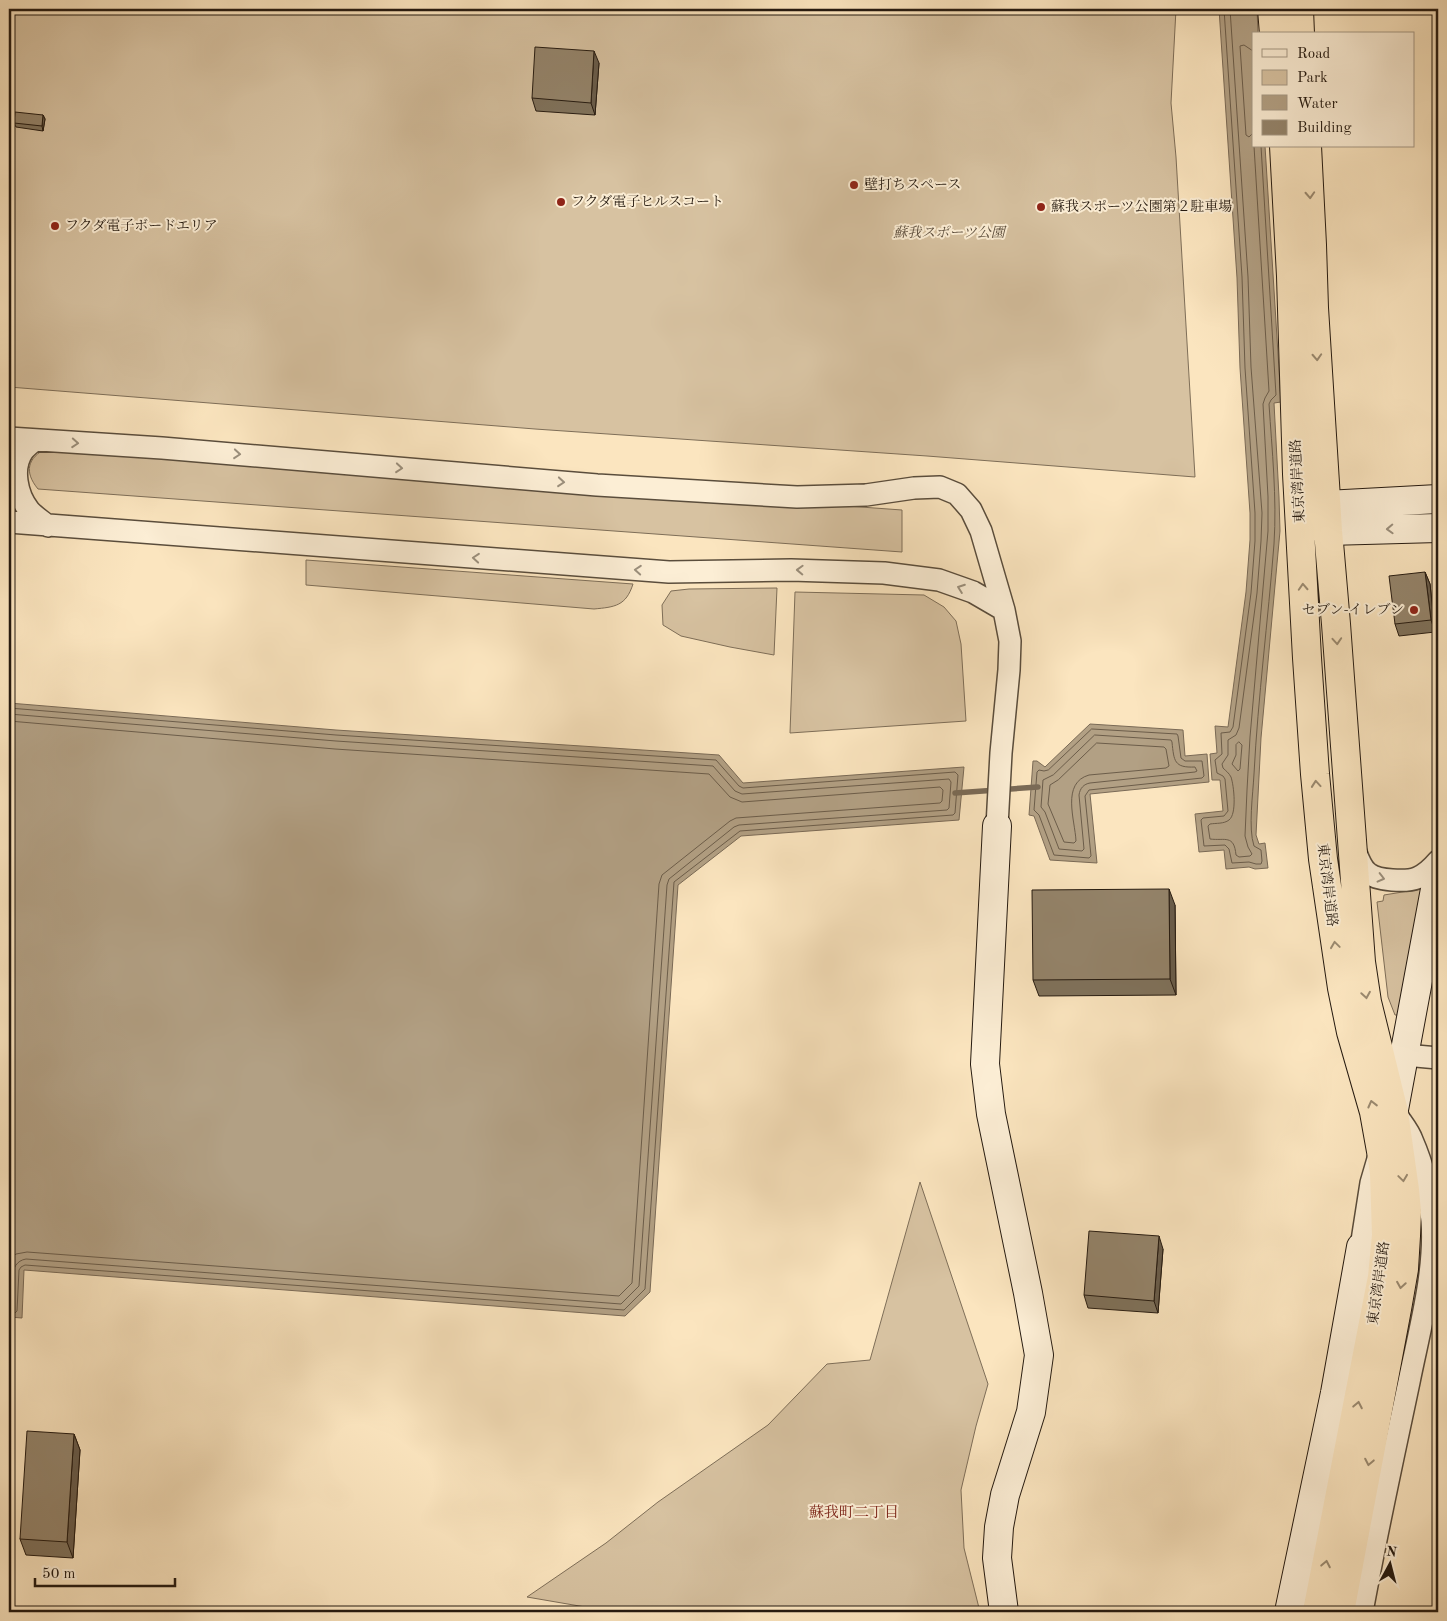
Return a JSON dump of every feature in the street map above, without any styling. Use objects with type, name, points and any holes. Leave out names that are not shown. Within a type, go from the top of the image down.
[{"type":"highway","points":[[1272,9],[1274,32]]},
{"type":"highway","points":[[1299,9],[1300,32]]},
{"type":"highway","name":"東京湾岸道路","points":[[1284,148],[1291,276],[1299,517],[1310,705],[1323,858],[1342,988],[1374,1112],[1384,1173],[1404,1270],[1340,1612]]},
{"type":"highway","name":"東京湾岸道路","points":[[1307,148],[1314,317],[1327,518],[1361,962],[1367,1002],[1394,1112],[1407,1212],[1396,1236],[1380,1287],[1317,1612]]},
{"type":"street","points":[[9,438],[172,449],[597,485],[797,497],[866,495],[914,488],[940,487],[958,494],[971,510],[981,531],[1004,610],[1010,641],[996,826],[985,1064],[991,1114],[1039,1355],[1031,1412],[1005,1495],[999,1527],[997,1558],[1004,1612]]},
{"type":"street","points":[[35,440],[23,451],[17,464],[17,481],[21,498],[30,512],[48,526]]},
{"type":"street","points":[[1327,518],[1438,499]]},
{"type":"street","points":[[1299,517],[1438,528]]},
{"type":"street","points":[[9,522],[669,572],[791,570],[884,574],[938,580],[973,592],[1004,610]]},
{"type":"street","points":[[1352,843],[1360,862],[1368,874],[1379,878],[1394,880],[1415,879],[1426,874],[1438,861]]},
{"type":"street","points":[[1289,1612],[1333,1402],[1371,1184],[1394,1112],[1438,873]]},
{"type":"street","points":[[1405,1055],[1438,1058]]},
{"type":"street","points":[[1362,1612],[1414,1356],[1429,1279],[1431,1258],[1432,1221],[1424,1176],[1412,1138],[1394,1112]]},
{"type":"green space","name":"蘇我スポーツ公園","points":[[9,9],[1176,9],[1171,103],[1176,157],[1195,477],[927,456],[535,429],[9,387]]},
{"type":"green space","points":[[47,448],[902,510],[902,552],[38,489],[31,477],[30,466],[35,456]]},
{"type":"green space","points":[[306,560],[633,584],[627,597],[619,604],[594,609],[306,585]]},
{"type":"green space","points":[[777,588],[774,655],[681,636],[663,625],[662,605],[671,591]]},
{"type":"green space","points":[[795,592],[924,595],[944,607],[956,621],[961,644],[966,721],[790,733]]},
{"type":"green space","points":[[1426,885],[1402,1015],[1395,1015],[1388,997],[1377,902],[1383,901],[1384,895],[1415,890]]},
{"type":"green space","points":[[920,1182],[988,1384],[961,1490],[964,1548],[980,1612],[600,1612],[591,1608],[527,1597],[606,1543],[658,1502],[768,1425],[827,1364],[870,1360]]},
{"type":"water","points":[[1219,9],[1257,9],[1258,32],[1252,32],[1252,148],[1265,148],[1281,402],[1274,403],[1280,531],[1261,738],[1256,835],[1259,844],[1265,843],[1268,868],[1255,869],[1249,867],[1226,869],[1224,850],[1199,852],[1195,814],[1223,811],[1220,780],[1212,780],[1210,754],[1217,753],[1215,726],[1228,727],[1246,592],[1250,513],[1240,368],[1237,278]]},
{"type":"water","points":[[9,703],[336,730],[719,755],[743,783],[964,767],[959,820],[741,836],[678,885],[650,1292],[625,1316],[24,1270],[22,1318],[9,1317]]},
{"type":"water","points":[[1090,724],[1183,730],[1185,756],[1207,754],[1209,782],[1090,794],[1097,863],[1050,860],[1034,816],[1029,815],[1033,761],[1037,761],[1045,767]]},
{"type":"building","points":[[535,47],[594,51],[591,103],[532,98]]},
{"type":"building","points":[[15,112],[43,115],[42,126],[14,123]]},
{"type":"building","name":"セブン-イレブン","points":[[1425,572],[1431,620],[1395,624],[1389,576]]},
{"type":"building","points":[[1169,889],[1170,979],[1033,980],[1032,890]]},
{"type":"building","points":[[1089,1231],[1159,1236],[1154,1301],[1084,1295]]},
{"type":"building","points":[[27,1431],[74,1434],[67,1542],[20,1539]]},
{"type":"waterway","points":[[955,793],[1038,787]]},
{"type":"place","name":"壁打ちスペース","points":[[854,185]]},
{"type":"place","name":"フクダ電子ヒルスコート","points":[[561,202]]},
{"type":"place","name":"蘇我スポーツ公園第２駐車場","points":[[1041,207]]},
{"type":"place","name":"フクダ電子ボードエリア","points":[[55,226]]},
{"type":"place","name":"セブン-イレブン","points":[[1414,610]]},
{"type":"district","name":"蘇我町二丁目","points":[[854,1513]]}]
